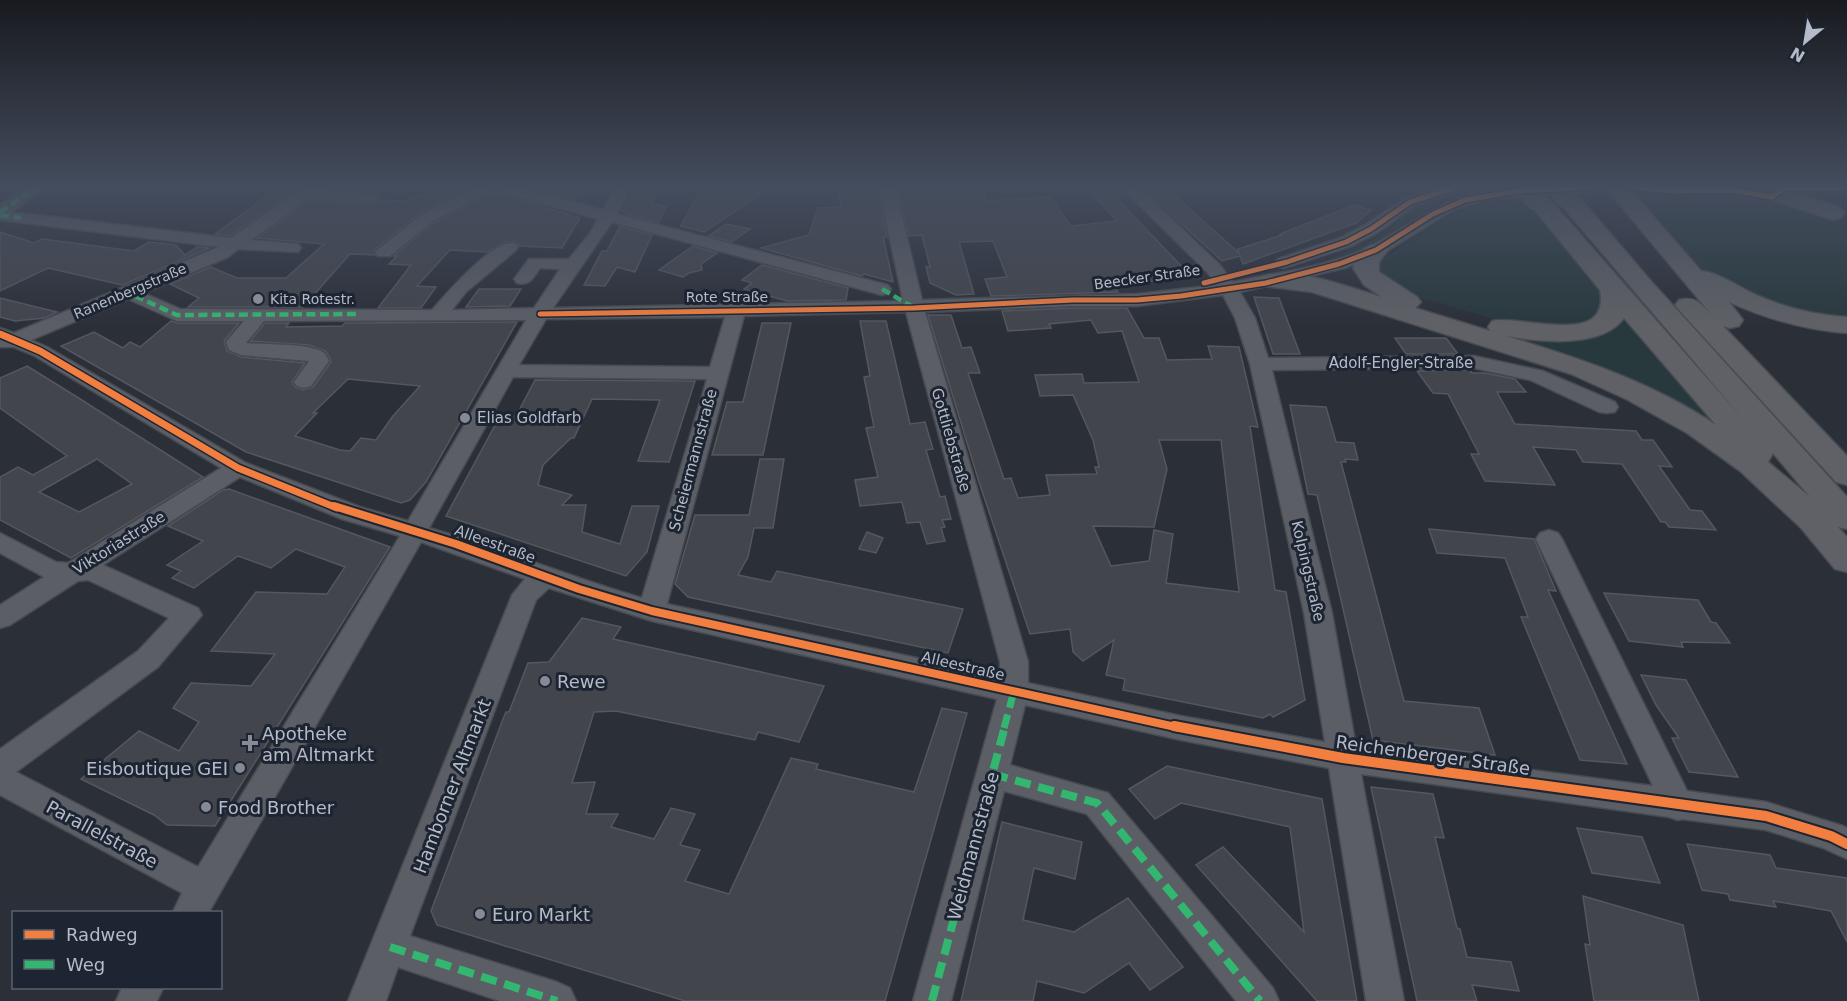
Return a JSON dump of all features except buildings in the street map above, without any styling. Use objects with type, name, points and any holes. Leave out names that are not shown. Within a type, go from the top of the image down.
[{"type":"highway","points":[[1568,234],[1612,286],[1832,520]]},
{"type":"highway","points":[[1613,234],[1641,285],[1832,520],[1847,560]]},
{"type":"highway","points":[[1627,234],[1690,307],[1847,475]]},
{"type":"highway","points":[[1644,234],[1677,260],[1731,295],[1802,319],[1847,325]]},
{"type":"highway","points":[[1376,250],[1367,261],[1365,270],[1367,275],[1408,302]]},
{"type":"highway","points":[[1677,260],[1847,447]]},
{"type":"highway","points":[[1297,275],[1408,302],[1490,326],[1555,333],[1588,330],[1607,321],[1615,306],[1612,286]]},
{"type":"highway","points":[[1297,275],[1581,368],[1636,393],[1698,428],[1832,520]]},
{"type":"street","points":[[155,234],[236,244],[292,248]]},
{"type":"street","name":"Ranenbergstraße","points":[[5,340],[211,257],[250,234]]},
{"type":"street","points":[[384,252],[407,234]]},
{"type":"street","points":[[197,900],[540,314],[568,268],[594,239],[595,234]]},
{"type":"street","points":[[670,234],[882,290]]},
{"type":"street","name":"Gottliebstraße","points":[[897,234],[914,308],[1014,662],[1014,691]]},
{"type":"street","name":"Kolpingstraße","points":[[1177,234],[1226,284],[1245,318],[1260,364],[1318,613],[1385,1001]]},
{"type":"street","name":"Beecker Straße","points":[[1297,275],[1362,234]]},
{"type":"street","name":"Beecker Straße","points":[[914,308],[1073,300],[1137,300],[1226,284],[1297,275],[1339,264],[1376,250],[1402,234]]},
{"type":"street","points":[[438,315],[460,288],[509,247]]},
{"type":"street","points":[[523,279],[535,262],[568,268]]},
{"type":"street","name":"Rote Straße","points":[[135,296],[177,315],[438,315],[914,308]]},
{"type":"street","name":"Scheiermannstraße","points":[[651,611],[736,310]]},
{"type":"street","points":[[259,315],[236,342],[236,346],[241,350],[308,354],[317,357],[320,361],[304,382]]},
{"type":"street","name":"Alleestraße","points":[[5,340],[44,353],[238,468],[351,513],[415,531],[651,611],[1014,691]]},
{"type":"street","name":"Adolf-Engler-Straße","points":[[1260,364],[1474,362],[1536,375],[1606,406]]},
{"type":"street","points":[[506,371],[717,373]]},
{"type":"street","name":"Viktoriastraße","points":[[0,618],[238,468]]},
{"type":"street","points":[[1549,539],[1678,806]]},
{"type":"street","points":[[0,542],[50,570],[72,573],[91,570],[188,615],[148,659],[0,766]]},
{"type":"street","name":"Hamborner Altmarkt","points":[[367,1001],[390,947],[525,595],[545,576]]},
{"type":"street","name":"Reichenberger Straße","points":[[1014,691],[1181,728],[1342,758],[1678,806],[1766,816],[1831,836],[1847,844]]},
{"type":"street","name":"Weidmannstraße","points":[[932,1001],[1014,691]]},
{"type":"street","points":[[992,774],[1097,803],[1260,1001]]},
{"type":"street","name":"Parallelstraße","points":[[0,779],[197,900]]},
{"type":"street","points":[[390,947],[557,1001]]},
{"type":"shaded area","points":[[1382,234],[1390,234],[1370,248],[1322,262],[1364,244]]},
{"type":"shaded area","points":[[1421,234],[1555,234],[1598,285],[1605,297],[1598,318],[1582,325],[1520,327],[1408,294],[1379,274],[1381,262]]},
{"type":"shaded area","points":[[1665,234],[1847,234],[1847,321],[1801,316],[1706,276],[1688,261]]},
{"type":"shaded area","points":[[1624,315],[1736,440],[1707,424],[1460,323],[1491,330],[1570,338],[1600,335],[1617,325]]},
{"type":"marked path","points":[[882,289],[911,306]]},
{"type":"marked path","points":[[135,296],[177,315],[359,314]]},
{"type":"marked path","points":[[932,1001],[1014,691]]},
{"type":"marked path","points":[[992,774],[1097,803],[1260,1001]]},
{"type":"marked path","points":[[390,947],[557,1001]]},
{"type":"cycle path","points":[[1204,283],[1287,262],[1346,242],[1362,234]]},
{"type":"cycle path","points":[[540,314],[914,308],[1073,300],[1137,300],[1181,296],[1266,283],[1339,264],[1376,250],[1402,234]]},
{"type":"cycle path","points":[[0,334],[40,351],[238,468],[351,513],[456,544],[579,589],[652,611],[1181,728],[1343,758],[1766,816],[1831,836],[1847,844]]},
{"type":"place","name":"Kita Rotestr.","points":[[258,299]]},
{"type":"place","name":"Elias Goldfarb","points":[[465,418]]},
{"type":"place","name":"Rewe","points":[[545,681]]},
{"type":"place","name":"Apotheke am Altmarkt","points":[[250,743]]},
{"type":"place","name":"Eisboutique GEI","points":[[240,768]]},
{"type":"place","name":"Food Brother","points":[[206,807]]},
{"type":"place","name":"Euro Markt","points":[[480,914]]}]
